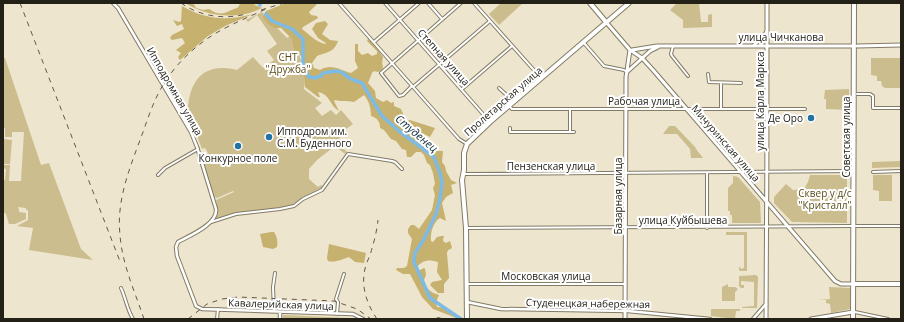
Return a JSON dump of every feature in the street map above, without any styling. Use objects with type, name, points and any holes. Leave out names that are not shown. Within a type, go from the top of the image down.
[{"type":"main road","name":"Мичуринская улица","points":[[590,3],[630,50],[642,58],[835,281],[841,284],[855,285]]},
{"type":"main road","name":"Пролетарская улица","points":[[467,318],[466,228],[462,180],[464,174],[464,153],[467,144],[509,105],[629,3]]},
{"type":"main road","name":"улица Карла Маркса","points":[[766,319],[768,109],[767,3]]},
{"type":"main road","name":"Советская улица","points":[[854,319],[855,3]]},
{"type":"main road","name":"улица Чичканова","points":[[630,50],[653,46],[901,45]]},
{"type":"main road","points":[[627,72],[653,49],[661,46]]},
{"type":"main road","points":[[855,46],[857,94],[855,171]]},
{"type":"main road","name":"Базарная улица","points":[[625,319],[626,109],[627,72],[630,50]]},
{"type":"main road","points":[[855,285],[901,284]]},
{"type":"main road","points":[[811,319],[854,312]]},
{"type":"street","name":"Ипподромная улица","points":[[113,3],[118,8],[188,127],[198,149],[216,206],[216,215],[211,222]]},
{"type":"street","points":[[339,3],[458,138],[467,144]]},
{"type":"street","name":"Степная улица","points":[[385,3],[490,122]]},
{"type":"street","points":[[374,42],[419,3]]},
{"type":"street","points":[[428,3],[442,19]]},
{"type":"street","points":[[461,3],[381,74],[400,96],[490,21]]},
{"type":"street","points":[[474,3],[541,78]]},
{"type":"street","points":[[754,45],[768,30]]},
{"type":"street","points":[[583,42],[600,64],[609,68],[624,70],[627,72]]},
{"type":"street","points":[[462,89],[512,46]]},
{"type":"street","points":[[673,46],[672,56],[688,76]]},
{"type":"street","points":[[708,74],[709,82],[741,83]]},
{"type":"street","points":[[721,83],[721,109]]},
{"type":"street","points":[[499,88],[513,102]]},
{"type":"street","points":[[857,94],[870,94],[873,96],[873,108],[901,108]]},
{"type":"street","name":"Рабочая улица","points":[[509,105],[514,109],[570,110],[805,109]]},
{"type":"street","points":[[570,110],[570,132]]},
{"type":"street","points":[[510,128],[510,132],[574,132]]},
{"type":"street","points":[[158,175],[165,168],[198,149]]},
{"type":"street","points":[[211,222],[236,214],[294,206],[322,190],[348,154],[392,161],[402,169]]},
{"type":"street","name":"Пензенская улица","points":[[464,174],[767,173],[855,171]]},
{"type":"street","points":[[873,172],[901,171]]},
{"type":"street","points":[[707,173],[707,228]]},
{"type":"street","name":"Кавалерийская улица","points":[[211,222],[179,242],[176,247],[177,256],[194,302],[198,307],[202,309],[218,310],[353,314],[360,316],[363,319]]},
{"type":"street","name":"улица Куйбышева","points":[[466,228],[901,226]]},
{"type":"street","points":[[274,312],[273,287],[275,273]]},
{"type":"street","points":[[337,314],[338,302],[336,299],[344,274]]},
{"type":"street","name":"Московская улица","points":[[467,284],[625,284]]},
{"type":"street","points":[[121,288],[127,307],[133,319]]},
{"type":"street","name":"Студенецкая набережная","points":[[467,302],[501,309],[625,311],[710,319]]},
{"type":"street","points":[[753,319],[766,303]]},
{"type":"street","points":[[218,310],[218,319]]},
{"type":"street","points":[[280,312],[280,319]]},
{"type":"street","points":[[854,312],[888,319]]},
{"type":"green space","points":[[501,3],[522,4],[499,25],[489,14]]},
{"type":"green space","points":[[677,3],[699,3],[701,22],[708,22],[708,15],[712,14],[712,27],[683,28],[683,20],[670,10]]},
{"type":"green space","name":"Ипподром им. С.М. Буденного","points":[[262,12],[287,38],[293,34],[303,68],[305,82],[304,89],[322,103],[315,108],[322,116],[331,110],[336,115],[341,110],[353,124],[346,129],[337,142],[347,152],[345,154],[335,146],[317,160],[309,169],[309,179],[318,187],[321,185],[323,187],[291,206],[241,213],[215,219],[218,213],[216,200],[234,192],[233,191],[217,198],[214,197],[202,156],[208,153],[205,148],[202,149],[196,133],[184,113],[188,111],[189,100],[196,82],[208,71],[226,68],[237,70],[253,57],[263,68],[274,60],[267,51],[277,44],[257,15],[248,22],[246,20]]},
{"type":"green space","points":[[3,58],[5,58],[41,165],[49,163],[81,249],[93,260],[29,250],[33,228],[17,226],[28,220],[28,210],[26,210],[26,208],[18,207],[19,212],[26,213],[26,219],[15,224],[9,224],[6,214],[3,212],[3,180],[5,180],[6,169],[3,168],[3,165],[10,165],[9,181],[21,181],[24,132],[12,132],[12,137],[5,137],[5,128],[3,128]]},
{"type":"green space","points":[[871,58],[901,58],[901,88],[885,88],[882,86],[881,81],[877,81],[877,76],[871,75]]},
{"type":"green space","points":[[849,89],[849,110],[826,109],[826,99],[824,99],[825,90]]},
{"type":"green space","points":[[669,126],[675,126],[696,148],[695,150],[696,149],[703,158],[691,158],[690,149],[677,134],[663,134]]},
{"type":"green space","points":[[3,139],[12,140],[10,164],[3,164]]},
{"type":"green space","points":[[901,161],[901,167],[872,168],[872,162]]},
{"type":"green space","name":"Сквер у д/с \"Кристалл\"","points":[[810,175],[847,175],[847,223],[792,222],[774,203],[774,197],[786,184],[793,190],[804,189]]},
{"type":"green space","points":[[873,175],[892,175],[892,201],[879,201],[879,191],[873,190]]},
{"type":"green space","points":[[733,176],[738,177],[760,202],[761,223],[732,223],[732,215],[730,215],[730,211],[728,211],[728,188],[733,183]]},
{"type":"green space","points":[[726,232],[747,232],[747,271],[739,270],[739,267],[741,269],[744,268],[744,235],[726,235]]},
{"type":"green space","points":[[756,275],[758,277],[757,308],[742,308],[754,306],[754,282],[741,281],[741,285],[744,285],[744,288],[741,288],[739,286],[739,276]]},
{"type":"green space","points":[[728,284],[728,287],[735,287],[738,289],[735,292],[735,301],[722,301],[722,287]]},
{"type":"green space","points":[[829,287],[850,288],[850,309],[831,313],[830,304],[826,303],[826,300],[818,300],[830,299]]},
{"type":"green space","points":[[711,309],[740,309],[740,311],[736,311],[735,319],[711,316]]},
{"type":"green space","points":[[283,315],[349,318],[283,319]]},
{"type":"shaded area","points":[[185,3],[193,3],[196,8],[203,10],[209,9],[216,13],[224,13],[236,8],[240,3],[253,4],[262,8],[243,14],[223,15],[203,11],[194,8]]},
{"type":"shaded area","points":[[286,3],[318,3],[309,12],[311,15],[317,16],[318,18],[302,29],[316,40],[325,44],[326,43],[318,38],[312,29],[316,23],[325,21],[328,24],[322,34],[330,40],[338,41],[332,50],[317,56],[312,63],[314,68],[320,70],[332,67],[351,73],[358,68],[355,61],[355,44],[358,44],[358,51],[362,55],[368,53],[372,56],[377,54],[377,51],[367,41],[368,39],[373,43],[383,57],[382,70],[378,72],[374,71],[368,83],[375,91],[376,98],[383,102],[387,100],[391,103],[394,102],[394,106],[401,109],[406,121],[410,120],[435,128],[430,137],[417,133],[414,129],[410,128],[407,132],[411,136],[415,134],[421,135],[435,151],[443,151],[442,162],[451,180],[457,183],[451,185],[453,193],[446,197],[442,203],[446,221],[440,218],[432,228],[431,235],[431,241],[433,242],[437,237],[444,236],[444,242],[446,243],[450,241],[452,248],[448,250],[447,253],[449,278],[444,284],[444,293],[438,293],[430,285],[432,282],[442,280],[437,272],[438,262],[426,261],[420,264],[416,269],[418,271],[424,268],[425,269],[426,275],[424,280],[427,288],[433,293],[439,295],[436,302],[437,307],[446,308],[459,319],[433,309],[422,297],[410,274],[403,274],[396,270],[397,268],[404,268],[407,266],[412,239],[408,233],[408,229],[411,225],[414,225],[419,229],[432,210],[435,195],[433,188],[435,184],[430,165],[427,163],[421,152],[416,152],[411,157],[407,157],[406,150],[402,149],[396,141],[391,139],[384,130],[380,128],[378,120],[371,116],[371,110],[364,95],[354,102],[335,100],[334,101],[339,111],[325,95],[318,92],[320,97],[318,97],[305,87],[302,57],[294,49],[292,39],[281,28],[274,28],[267,23],[263,17],[266,11]]},
{"type":"shaded area","points":[[182,6],[208,17],[234,18],[253,14],[225,26],[208,36],[180,60],[178,57],[181,53],[176,50],[185,43],[182,38],[172,40],[170,38],[172,35],[184,29],[182,24],[177,26],[173,20],[179,22],[181,21]]},
{"type":"shaded area","points":[[274,232],[277,237],[277,247],[273,249],[263,247],[260,234]]},
{"type":"shaded area","points":[[329,244],[366,253],[364,263],[355,262],[349,257],[336,261],[328,261]]},
{"type":"waterway","name":"Студенец","points":[[266,14],[272,21],[292,29],[303,39],[303,67],[309,77],[314,78],[321,76],[323,73],[336,71],[362,83],[382,116],[399,131],[434,157],[442,182],[440,199],[436,214],[424,239],[415,253],[414,262],[430,298],[461,319]]},
{"type":"railway","points":[[20,3],[121,264]]},
{"type":"railway","points":[[181,3],[196,11],[212,16],[229,17],[246,14]]},
{"type":"railway","points":[[261,10],[284,3]]},
{"type":"railway","points":[[144,319],[123,257],[119,222],[122,195],[150,113],[161,88],[169,76],[193,50],[219,32],[266,9]]},
{"type":"railway","points":[[377,319],[365,293],[364,272],[375,238],[378,220]]},
{"type":"railway","points":[[188,319],[207,304],[222,299],[238,297],[334,301],[357,309],[371,319]]},
{"type":"place","name":"Де Оро","points":[[811,118]]},
{"type":"place","name":"Ипподром им. С.М. Буденного","points":[[269,137]]},
{"type":"place","name":"Конкурное поле","points":[[238,146]]},
{"type":"park label","name":"СНТ \"Дружба\"","points":[[288,62]]}]
